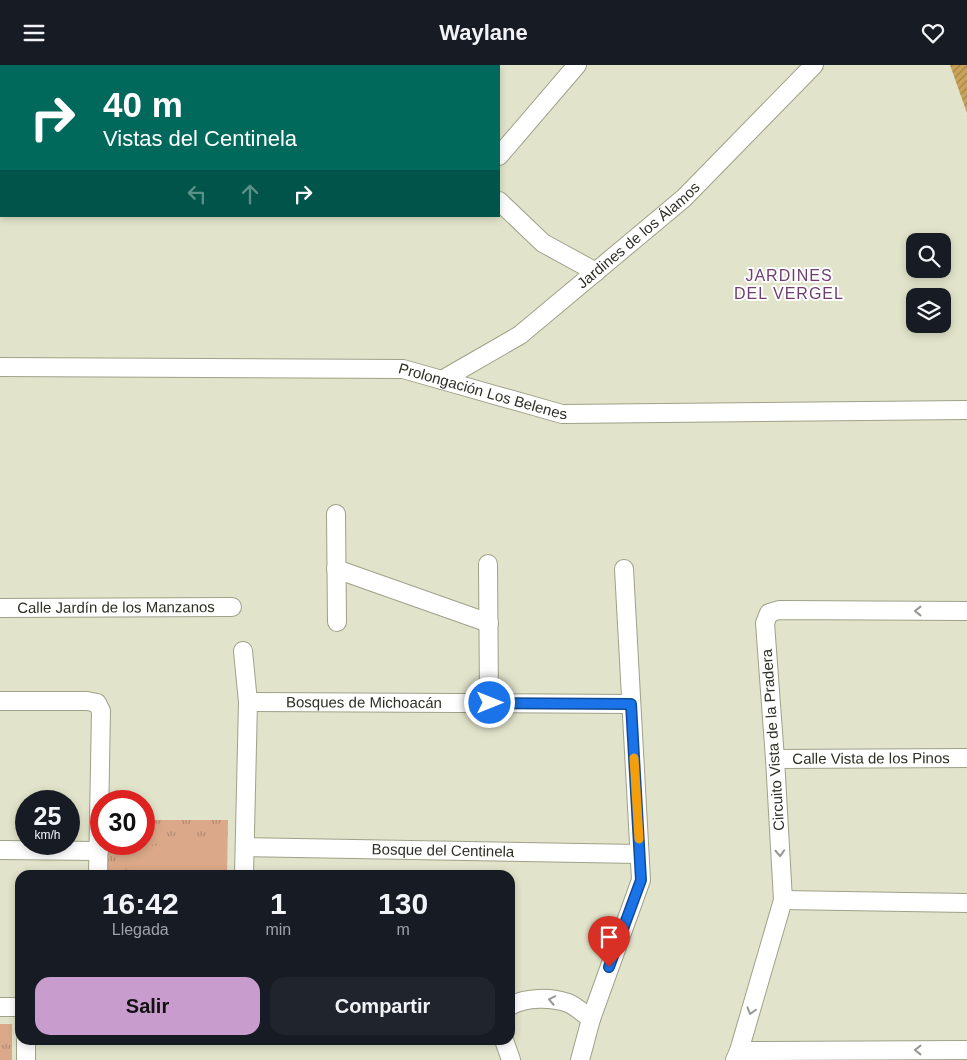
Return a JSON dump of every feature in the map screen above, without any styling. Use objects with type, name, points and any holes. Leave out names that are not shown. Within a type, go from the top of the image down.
[{"type":"street","name":"Jardines de los Álamos","points":[[442,380],[520,335],[684,198],[814,65]]},
{"type":"street","points":[[500,155],[573,66]]},
{"type":"street","points":[[500,202],[543,243],[596,272]]},
{"type":"street","name":"Prolongación Los Belenes","points":[[0,367],[403,369],[562,414],[967,410]]},
{"type":"street","points":[[336,514],[337,622]]},
{"type":"street","points":[[488,563],[490,703]]},
{"type":"street","points":[[336,569],[489,623]]},
{"type":"street","points":[[580,1060],[591,1019],[641,880],[624,569]]},
{"type":"street","name":"Calle Jardín de los Manzanos","points":[[0,608],[232,607]]},
{"type":"street","name":"Circuito Vista de la Pradera","points":[[737,1055],[783,900],[765,623],[769,613],[779,610],[967,611]]},
{"type":"street","points":[[243,651],[248,701],[244,870]]},
{"type":"street","points":[[0,701],[87,701],[97,703],[101,711],[100,790]]},
{"type":"street","name":"Bosques de Michoacán","points":[[248,701],[631,704]]},
{"type":"street","name":"Calle Vista de los Pinos","points":[[775,759],[967,758]]},
{"type":"street","name":"Bosque del Centinela","points":[[244,847],[639,854]]},
{"type":"street","points":[[0,850],[90,851]]},
{"type":"street","points":[[98,870],[99,855]]},
{"type":"street","points":[[783,900],[967,903]]},
{"type":"street","points":[[515,1003],[543,998],[569,1003],[591,1019]]},
{"type":"street","points":[[0,1007],[15,1007]]},
{"type":"street","points":[[26,1045],[26,1060]]},
{"type":"street","points":[[506,1045],[511,1060]]},
{"type":"street","points":[[737,1055],[967,1050]]},
{"type":"green space","points":[[155,820],[228,820],[227,870],[104,870],[105,855],[155,855]]},
{"type":"green space","points":[[225,842],[224,870],[130,870],[129,855],[155,855],[155,846]]},
{"type":"green space","points":[[0,1024],[12,1024],[12,1060],[0,1060]]},
{"type":"building","points":[[950,65],[967,65],[967,113]]},
{"type":"slow traffic","points":[[634,758],[639,839]]},
{"type":"district","name":"JARDINES DEL VERGEL","points":[[789,284]]},
{"type":"route","points":[[490,703],[631,704],[641,880],[609,967]]}]
